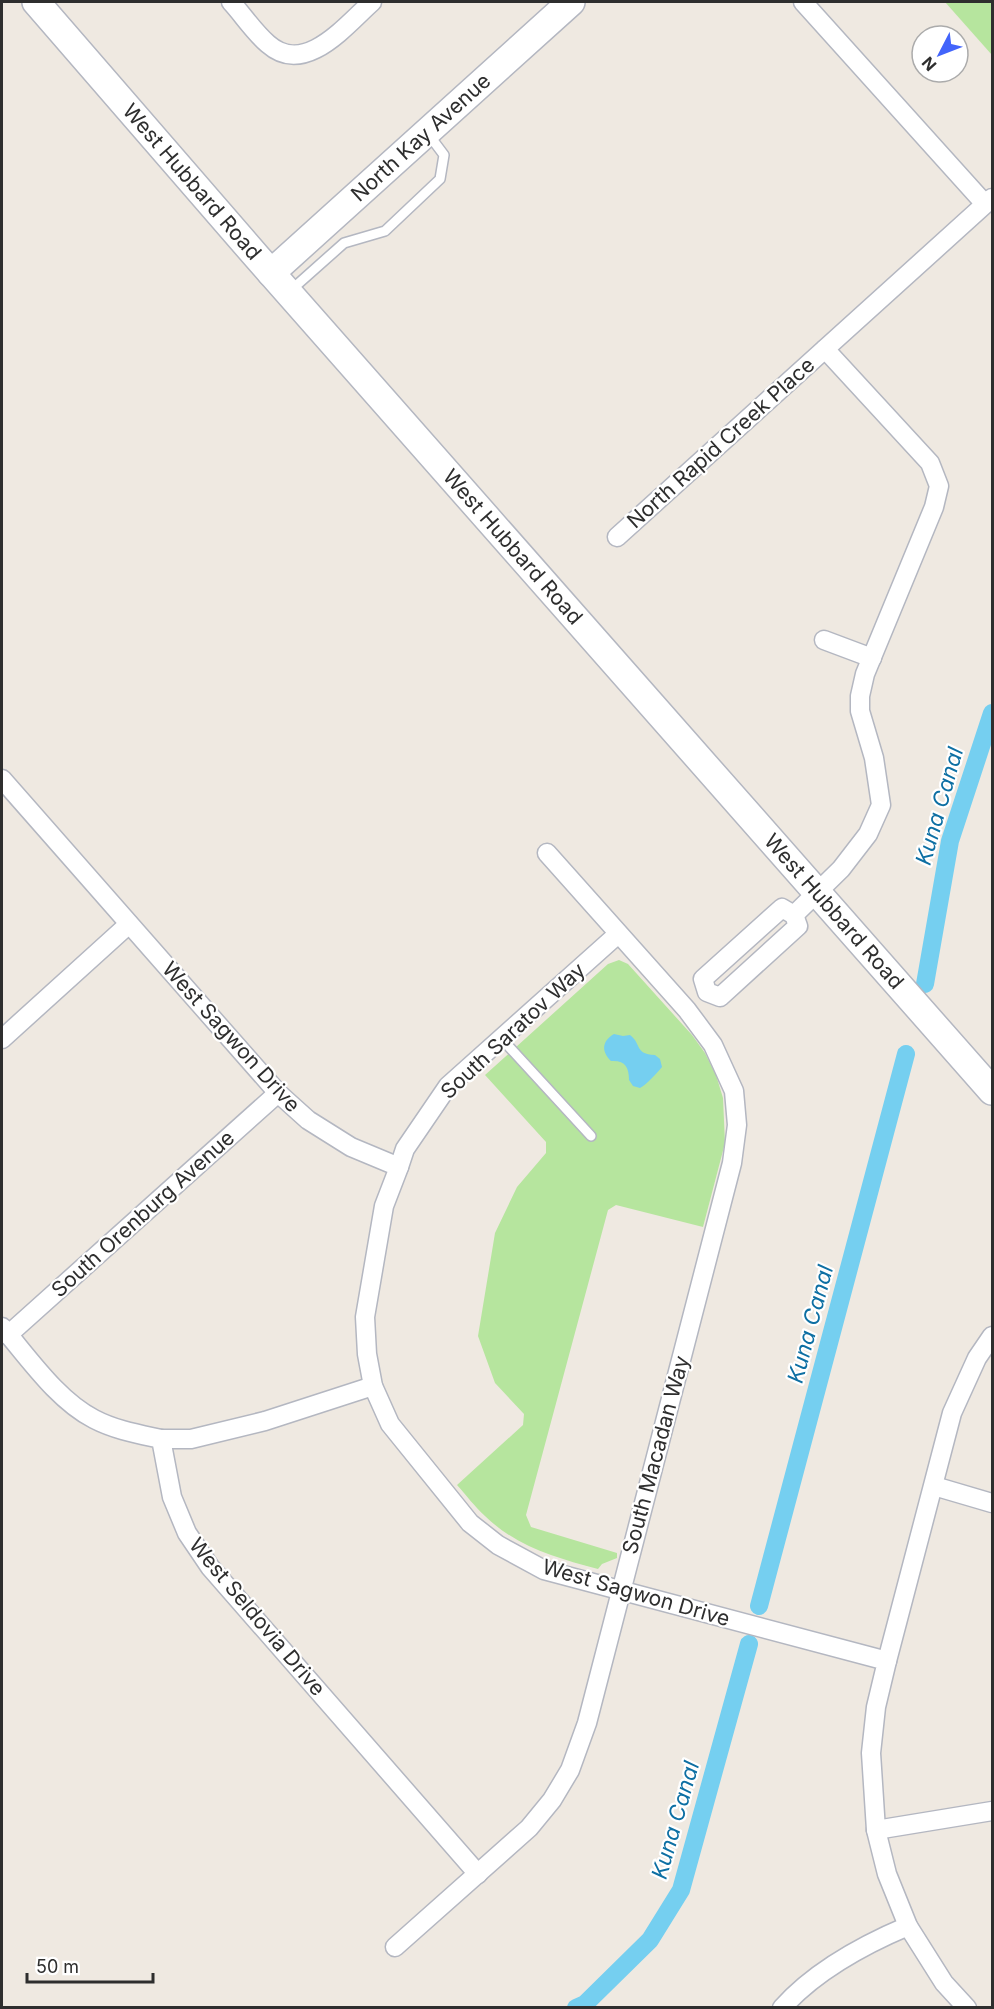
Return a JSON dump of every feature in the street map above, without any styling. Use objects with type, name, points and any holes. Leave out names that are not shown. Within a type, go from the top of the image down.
[{"type":"street","name":"West Hubbard Road","points":[[36,2],[280,283],[993,1091]]},
{"type":"street","points":[[231,2],[269,45],[282,52],[296,55],[309,53],[322,46],[372,2]]},
{"type":"street","points":[[803,2],[989,201]]},
{"type":"street","name":"North Kay Avenue","points":[[280,283],[427,133],[568,3]]},
{"type":"street","name":"North Rapid Creek Place","points":[[617,537],[989,201]]},
{"type":"street","points":[[794,915],[842,869],[868,834],[881,805],[874,759],[860,711],[860,696],[865,674],[934,507],[939,486],[930,464],[825,349]]},
{"type":"street","points":[[824,640],[872,658]]},
{"type":"street","name":"West Sagwon Drive","points":[[2,779],[278,1094],[308,1120],[351,1148],[399,1167],[384,1206],[365,1317],[366,1354],[373,1386],[390,1424],[470,1523],[498,1545],[544,1570],[887,1661]]},
{"type":"street","name":"South Macadan Way","points":[[395,1947],[529,1828],[552,1800],[570,1770],[587,1723],[732,1163],[737,1125],[734,1091],[713,1045],[687,1010],[547,853]]},
{"type":"street","points":[[782,908],[794,915],[798,926],[720,997],[707,992],[703,979],[782,908]]},
{"type":"street","points":[[2,1039],[129,924]]},
{"type":"street","name":"South Saratov Way","points":[[399,1167],[405,1149],[448,1086],[500,1037],[618,934]]},
{"type":"street","points":[[687,1010],[707,992]]},
{"type":"street","name":"South Orenburg Avenue","points":[[5,1331],[278,1094]]},
{"type":"street","points":[[5,1331],[66,1400],[93,1419],[123,1431],[161,1439],[191,1439],[244,1426],[373,1386]]},
{"type":"street","points":[[966,2007],[944,1983],[908,1926],[887,1874],[876,1830],[871,1753],[876,1707],[952,1413],[977,1358],[993,1336]]},
{"type":"street","name":"West Seldovia Drive","points":[[161,1439],[172,1497],[187,1533],[210,1567],[478,1874]]},
{"type":"street","points":[[934,1486],[993,1503]]},
{"type":"street","points":[[876,1830],[993,1810]]},
{"type":"street","points":[[782,2007],[825,1970],[908,1926]]},
{"type":"lane","points":[[280,283],[344,243],[385,231],[440,179],[444,155],[427,133]]},
{"type":"lane","points":[[500,1037],[591,1136]]},
{"type":"green space","points":[[945,2],[992,2],[992,55],[970,30],[970,24],[965,24]]},
{"type":"green space","points":[[619,960],[628,964],[692,1035],[705,1053],[716,1075],[723,1098],[725,1143],[703,1227],[616,1205],[608,1210],[526,1515],[531,1527],[617,1553],[617,1558],[602,1564],[598,1569],[552,1556],[510,1536],[481,1512],[457,1485],[523,1425],[524,1414],[495,1383],[478,1336],[495,1233],[517,1187],[546,1153],[546,1142],[485,1075],[608,964]]},
{"type":"water","points":[[614,1034],[630,1035],[641,1051],[660,1059],[662,1067],[640,1088],[633,1086],[629,1080],[625,1065],[611,1061],[604,1050],[605,1043]]},
{"type":"waterway","name":"Kuna Canal","points":[[925,984],[950,841],[992,713]]},
{"type":"waterway","name":"Kuna Canal","points":[[759,1606],[906,1054]]},
{"type":"waterway","name":"Kuna Canal","points":[[576,2008],[585,2004],[650,1940],[681,1890],[749,1644]]}]
